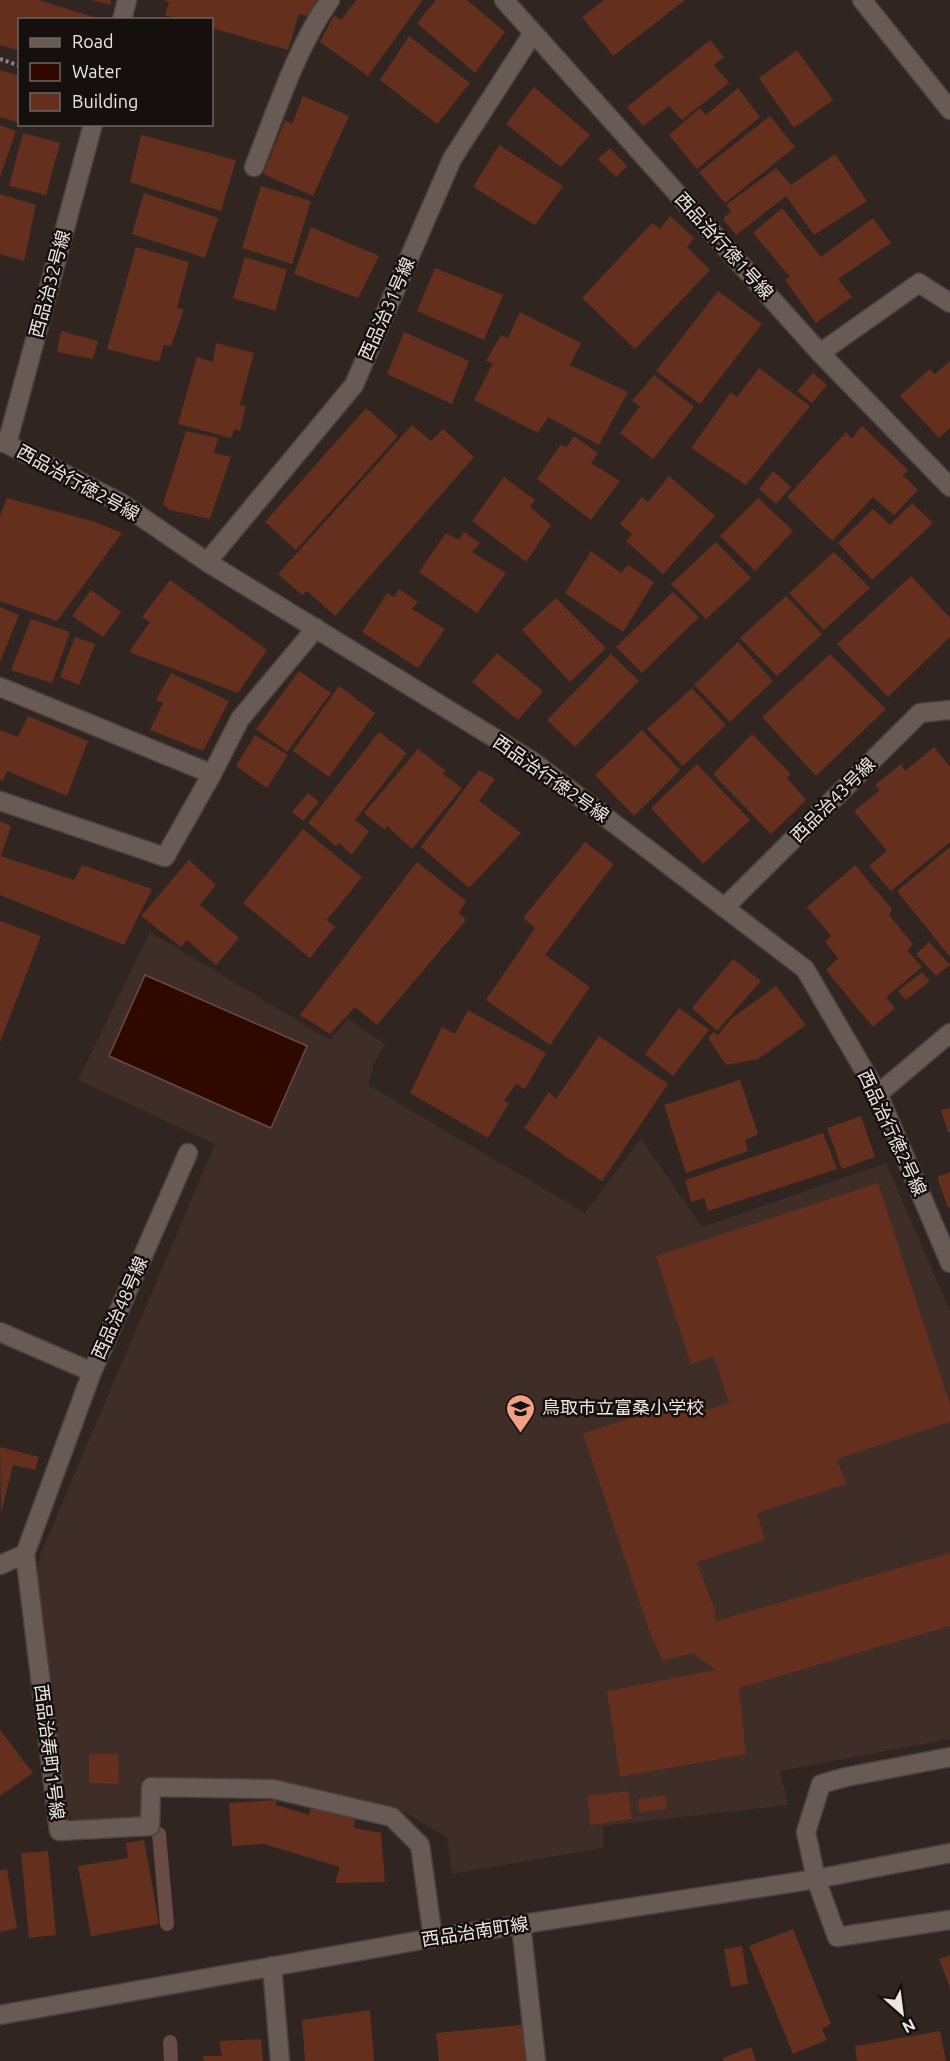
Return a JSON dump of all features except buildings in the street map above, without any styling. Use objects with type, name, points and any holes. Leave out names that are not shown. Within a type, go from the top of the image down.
[{"type":"street","points":[[122,18],[127,0]]},
{"type":"street","points":[[254,167],[297,61],[330,0]]},
{"type":"street","name":"西品治行徳1号線","points":[[504,0],[820,353],[950,487]]},
{"type":"street","points":[[862,0],[950,110]]},
{"type":"street","name":"西品治31号線","points":[[207,562],[354,385],[452,159],[533,33]]},
{"type":"street","name":"西品治32号線","points":[[4,443],[92,126]]},
{"type":"street","points":[[820,353],[919,284],[950,303]]},
{"type":"street","name":"西品治行徳2号線","points":[[4,443],[121,503],[207,562],[532,761],[805,969],[878,1094],[950,1263]]},
{"type":"street","points":[[0,801],[165,857],[240,719],[316,628]]},
{"type":"street","points":[[0,687],[212,774]]},
{"type":"street","name":"西品治43号線","points":[[724,908],[920,713],[950,710]]},
{"type":"street","points":[[878,1094],[950,1033]]},
{"type":"street","name":"西品治48号線","points":[[0,1332],[92,1372],[188,1153]]},
{"type":"street","points":[[0,1565],[25,1554],[92,1372]]},
{"type":"street","name":"西品治寿町1号線","points":[[25,1554],[59,1831],[150,1826],[151,1787],[273,1789],[392,1816],[420,1845],[433,1938]]},
{"type":"street","points":[[950,1757],[821,1784],[806,1832],[816,1879],[837,1937],[950,1920]]},
{"type":"street","name":"西品治南町線","points":[[0,2014],[433,1938],[816,1879],[950,1852]]},
{"type":"street","points":[[520,1924],[536,2061]]},
{"type":"street","points":[[272,1966],[280,2061]]},
{"type":"path","points":[[0,60],[18,65]]},
{"type":"shaded area","name":"鳥取市立富桑小学校","points":[[150,932],[330,1040],[348,1019],[385,1044],[374,1064],[368,1085],[585,1213],[641,1139],[702,1227],[886,1163],[950,1311],[950,1739],[780,1771],[788,1805],[603,1826],[603,1848],[452,1874],[447,1837],[395,1807],[269,1779],[143,1778],[143,1810],[140,1817],[74,1820],[65,1812],[36,1580],[40,1555],[215,1144],[78,1080]]},
{"type":"water","points":[[145,975],[307,1046],[271,1128],[109,1056]]},
{"type":"waterway","points":[[159,1834],[167,1924]]},
{"type":"waterway","points":[[170,2042],[171,2061]]},
{"type":"place","name":"鳥取市立富桑小学校","points":[[521,1434]]}]
